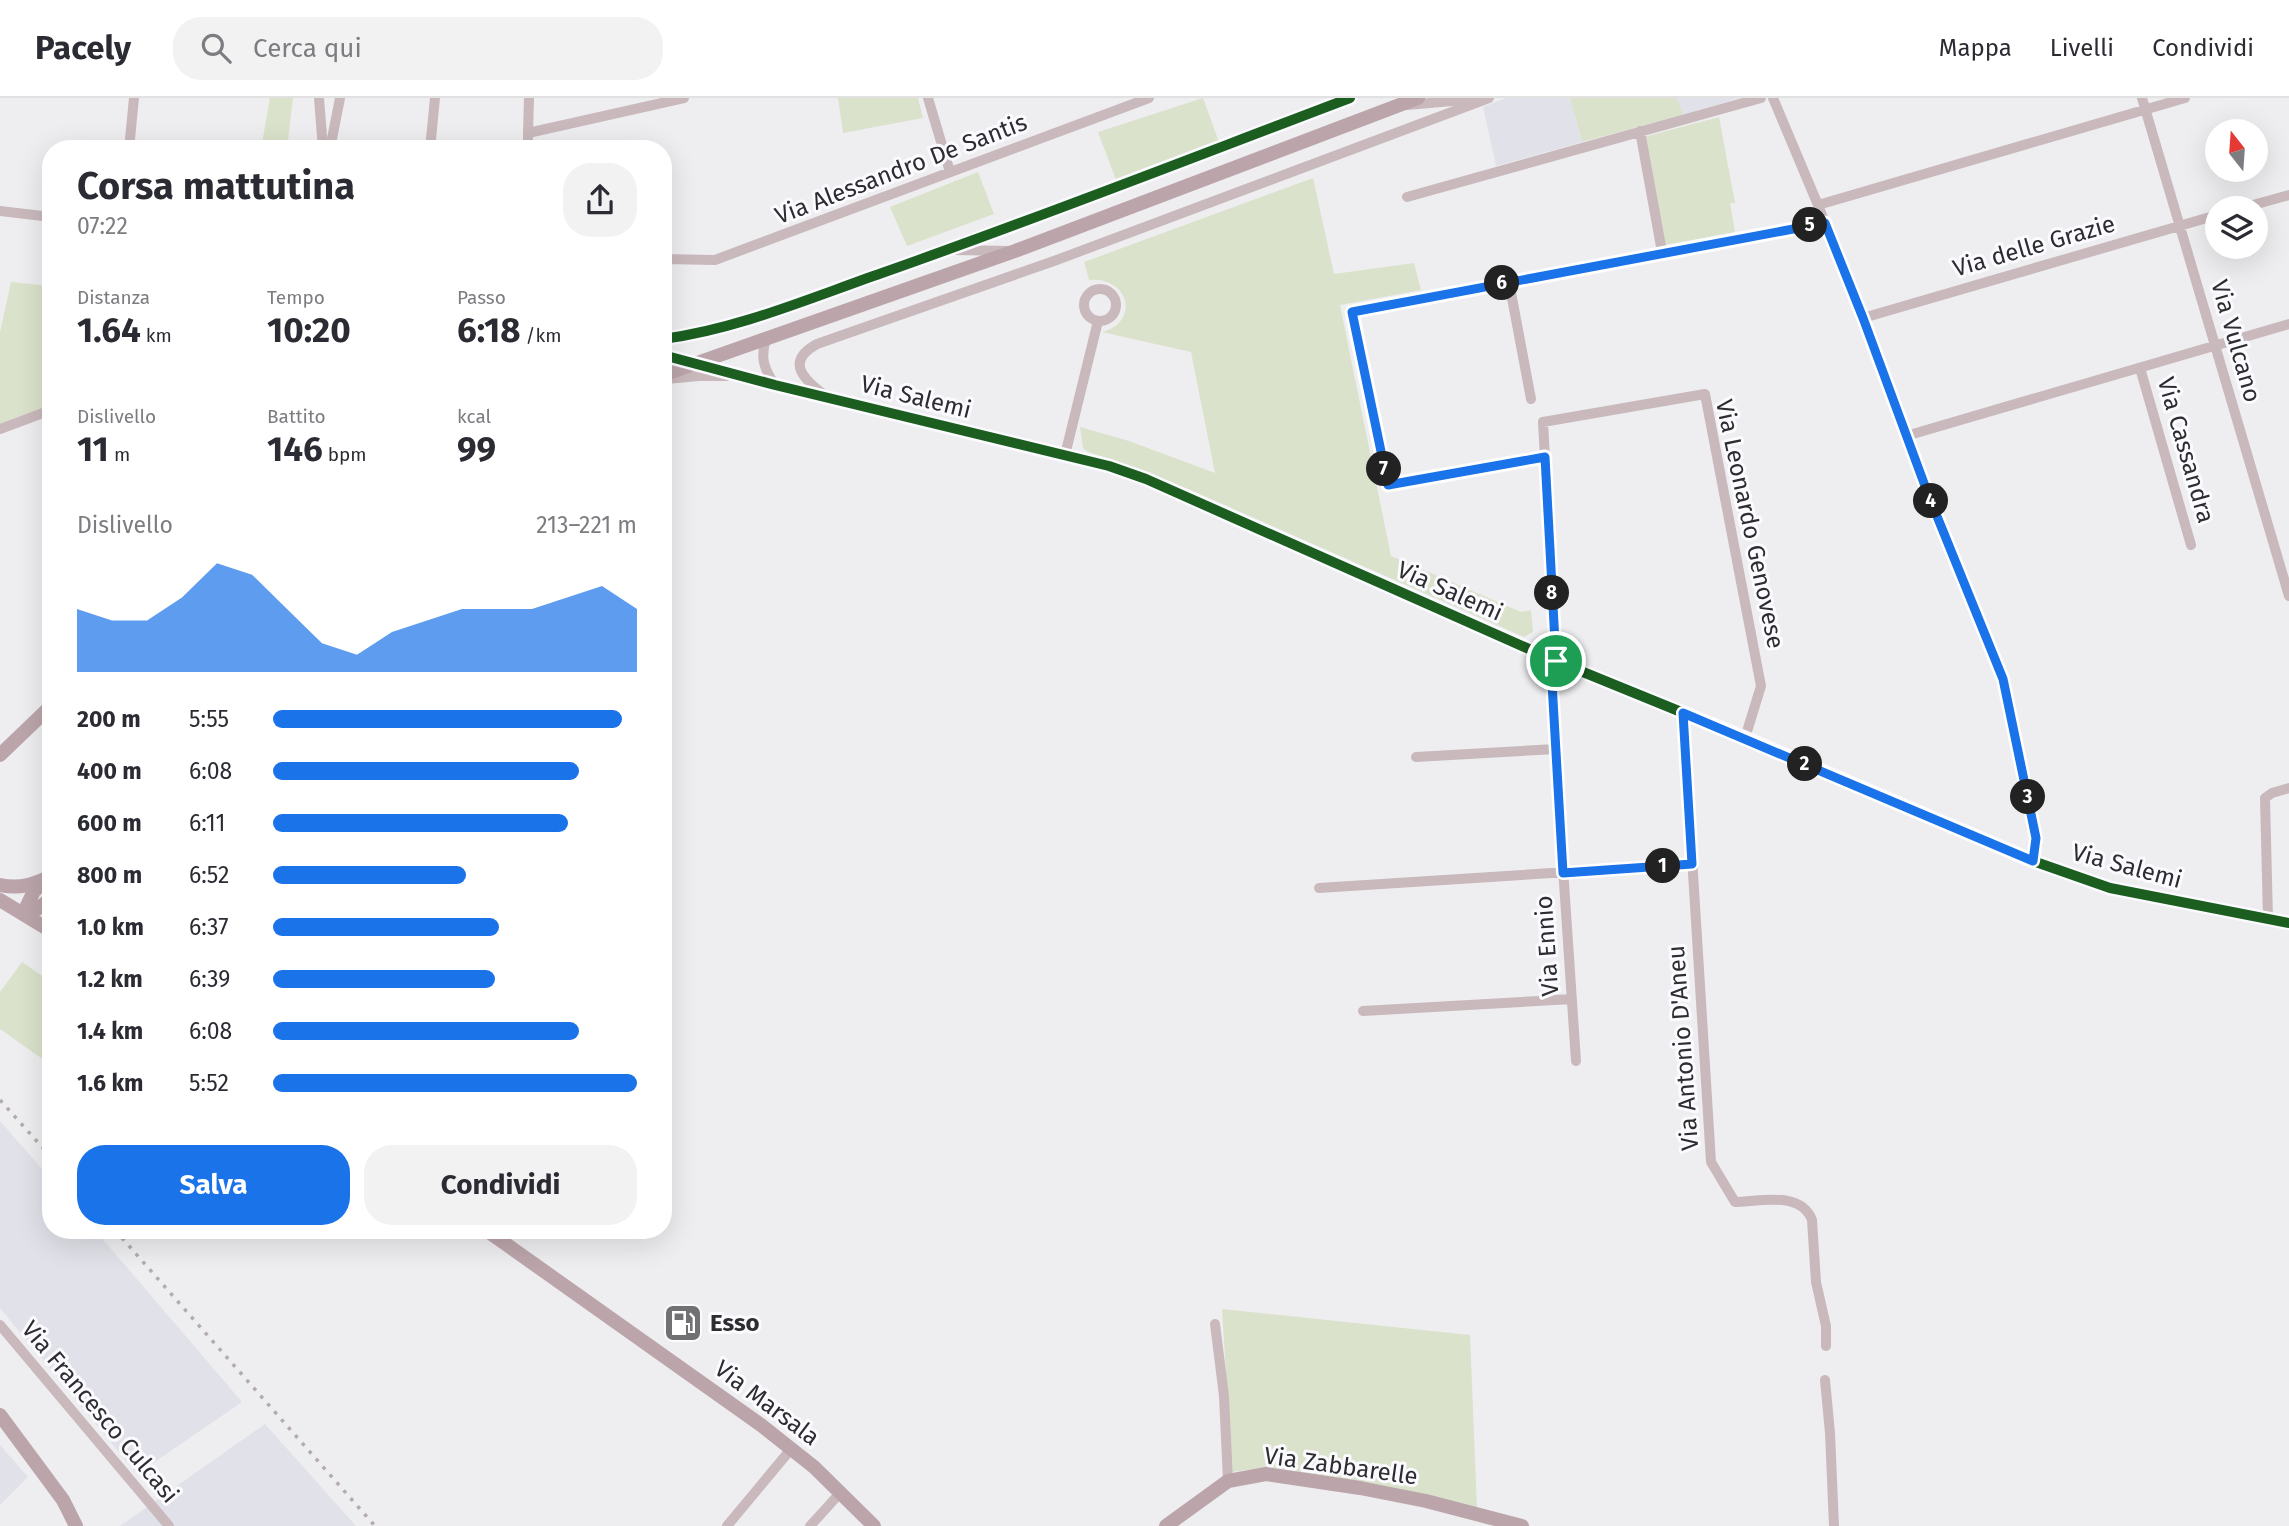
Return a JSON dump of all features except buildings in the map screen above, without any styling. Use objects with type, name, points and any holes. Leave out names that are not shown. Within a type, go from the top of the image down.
[{"type":"main road","points":[[672,373],[1015,251],[1418,98]]},
{"type":"main road","points":[[0,755],[42,715]]},
{"type":"main road","points":[[0,885],[16,888],[42,881]]},
{"type":"main road","points":[[23,914],[34,891],[42,884]]},
{"type":"main road","points":[[0,900],[42,926]]},
{"type":"main road","points":[[23,914],[42,905]]},
{"type":"main road","name":"Via Marsala","points":[[499,1239],[791,1448],[841,1492],[874,1526]]},
{"type":"main road","points":[[0,1415],[53,1485],[76,1526]]},
{"type":"main road","name":"Via Zabbarelle","points":[[1166,1526],[1228,1481],[1266,1474],[1426,1501],[1522,1526]]},
{"type":"street","points":[[130,140],[134,98]]},
{"type":"street","points":[[319,98],[322,140]]},
{"type":"street","points":[[332,140],[341,98]]},
{"type":"street","points":[[431,140],[435,98]]},
{"type":"street","points":[[528,140],[529,98]]},
{"type":"street","points":[[528,133],[684,98]]},
{"type":"street","points":[[928,98],[950,172]]},
{"type":"street","name":"Via Alessandro De Santis","points":[[672,259],[715,260],[1149,98]]},
{"type":"street","points":[[672,338],[735,324],[946,250],[1350,98]]},
{"type":"street","points":[[1397,106],[1489,98]]},
{"type":"street","points":[[828,398],[805,380],[800,371],[800,360],[805,351],[817,344],[1054,261],[1489,98]]},
{"type":"street","points":[[1407,197],[1761,98]]},
{"type":"street","points":[[1773,98],[1863,318],[1906,436],[2003,679],[2036,838],[2033,861]]},
{"type":"street","points":[[1818,205],[2144,104],[2185,98]]},
{"type":"street","name":"Via Vulcano","points":[[2144,104],[2289,596]]},
{"type":"street","points":[[1640,131],[1662,252]]},
{"type":"street","points":[[2268,201],[2289,195]]},
{"type":"street","points":[[0,213],[42,216]]},
{"type":"street","name":"Via delle Grazie","points":[[1863,318],[2205,219]]},
{"type":"street","points":[[1545,457],[1388,485],[1352,312],[1825,223]]},
{"type":"street","points":[[946,250],[1015,251]]},
{"type":"street","points":[[1509,282],[1531,399]]},
{"type":"street","points":[[1065,455],[1098,321]]},
{"type":"street","points":[[1906,436],[2289,324]]},
{"type":"street","points":[[766,339],[762,359],[775,385]]},
{"type":"street","name":"Via Salemi","points":[[672,357],[1109,466],[1146,479],[1556,661],[2033,861],[2110,888],[2289,923]]},
{"type":"street","name":"Via Cassandra","points":[[2140,368],[2191,545]]},
{"type":"street","points":[[672,377],[747,377]]},
{"type":"street","name":"Via Leonardo Genovese","points":[[1542,422],[1705,394],[1761,686],[1745,738]]},
{"type":"street","points":[[0,429],[42,413]]},
{"type":"street","name":"Via Ennio","points":[[1542,422],[1556,661],[1552,683],[1555,749],[1576,1061]]},
{"type":"street","name":"Via Antonio D'Aneu","points":[[1683,713],[1711,1162],[1735,1202],[1789,1200],[1799,1203],[1809,1212],[1812,1220],[1816,1282],[1826,1326],[1826,1346]]},
{"type":"street","points":[[1416,757],[1555,749]]},
{"type":"street","points":[[2268,919],[2265,798],[2289,788]]},
{"type":"street","points":[[1319,888],[1692,864]]},
{"type":"street","points":[[1363,1011],[1572,999]]},
{"type":"street","points":[[1215,1324],[1224,1396],[1228,1481]]},
{"type":"street","name":"Via Francesco Culcasi","points":[[0,1325],[169,1526]]},
{"type":"street","points":[[1825,1380],[1835,1526]]},
{"type":"street","points":[[727,1526],[791,1448]]},
{"type":"street","points":[[810,1526],[841,1492]]},
{"type":"shaded area","points":[[1506,98],[1570,98],[1582,142],[1496,166],[1483,107]]},
{"type":"shaded area","points":[[1677,98],[1740,98],[1683,115]]},
{"type":"shaded area","points":[[0,1121],[42,1169],[42,1239],[103,1239],[242,1402],[137,1474],[0,1308]]},
{"type":"shaded area","points":[[265,1424],[356,1526],[120,1526]]},
{"type":"shaded area","points":[[0,1445],[28,1477],[0,1505]]},
{"type":"green space","points":[[270,98],[293,98],[288,140],[263,140]]},
{"type":"green space","points":[[838,98],[918,98],[923,118],[843,133]]},
{"type":"green space","points":[[1203,98],[1219,142],[1116,180],[1098,132]]},
{"type":"green space","points":[[1570,98],[1677,98],[1683,115],[1582,142]]},
{"type":"green space","points":[[1719,117],[1735,203],[1730,203],[1735,232],[1665,245],[1644,137]]},
{"type":"green space","points":[[978,172],[994,214],[907,246],[890,207]]},
{"type":"green space","points":[[1313,178],[1334,274],[1414,263],[1421,290],[1340,305],[1391,556],[1521,612],[1531,610],[1533,632],[1524,637],[1186,488],[1083,448],[1080,427],[1129,441],[1215,473],[1191,352],[1102,332],[1114,327],[1122,319],[1125,301],[1114,285],[1089,280],[1084,262]]},
{"type":"green space","points":[[11,282],[42,285],[42,408],[0,424],[0,332]]},
{"type":"green space","points":[[22,962],[42,976],[42,1059],[0,1029],[0,992]]},
{"type":"green space","points":[[1222,1309],[1470,1335],[1477,1509],[1349,1481],[1269,1467],[1232,1472]]},
{"type":"railway","points":[[0,1100],[42,1147]]},
{"type":"railway","points":[[123,1239],[375,1526]]},
{"type":"cycle path","points":[[672,337],[719,328],[801,302],[1058,209],[1350,98]]},
{"type":"cycle path","points":[[1545,457],[1388,485],[1352,312],[1825,223]]},
{"type":"cycle path","points":[[672,357],[1109,466],[1146,479],[1556,661],[2033,861],[2110,888],[2289,923]]},
{"type":"place","name":"Esso","points":[[683,1323]]},
{"type":"route","points":[[1825,223],[1928,494],[2003,679],[2036,838],[2033,861],[1683,713],[1692,864],[1563,873],[1552,683],[1556,661],[1545,457],[1388,485],[1352,312],[1825,223]]}]
